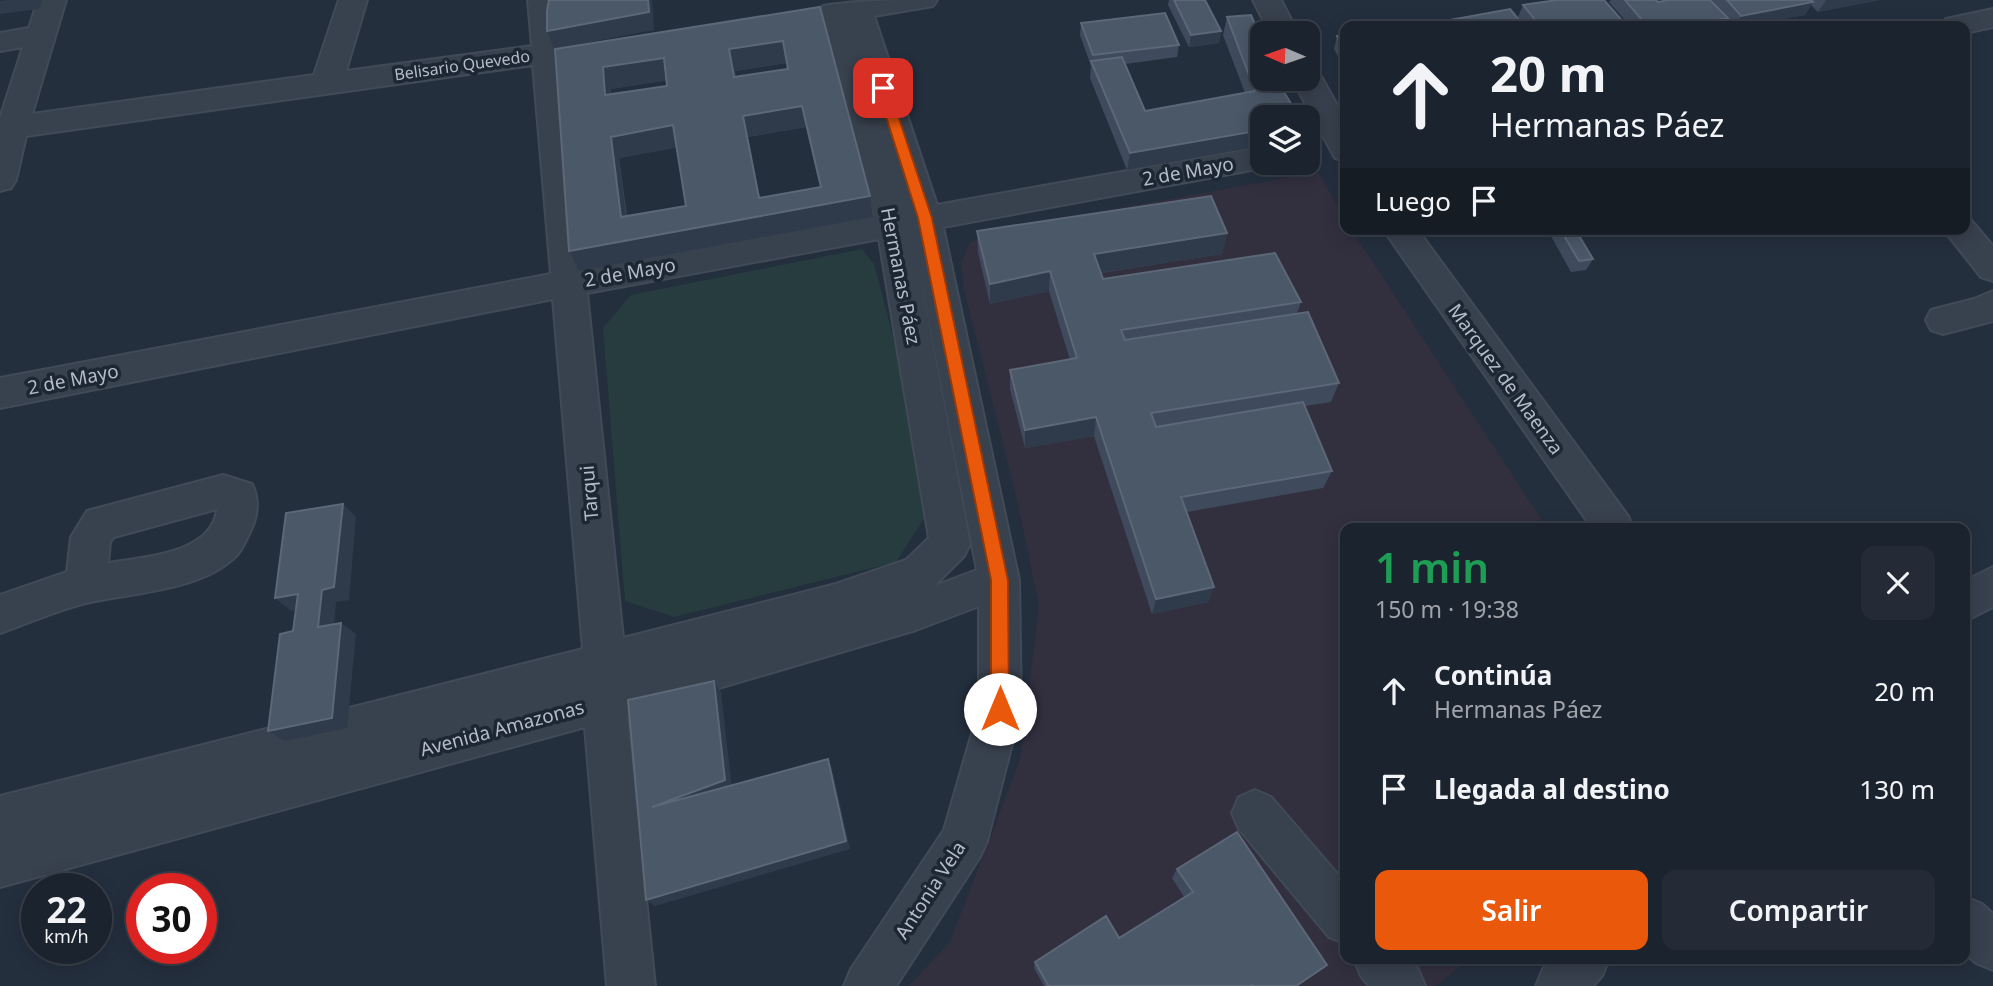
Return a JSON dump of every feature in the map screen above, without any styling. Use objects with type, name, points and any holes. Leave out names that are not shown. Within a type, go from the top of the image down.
[{"type":"street","points":[[0,180],[6,128],[52,0]]},
{"type":"street","points":[[327,83],[353,0]]},
{"type":"street","name":"Tarqui","points":[[542,0],[545,54],[570,284],[631,986]]},
{"type":"street","points":[[838,9],[923,0]]},
{"type":"street","points":[[1267,0],[1278,21]]},
{"type":"street","name":"Hermanas Páez","points":[[838,9],[909,221],[999,580]]},
{"type":"street","points":[[1970,23],[1993,18]]},
{"type":"street","points":[[0,42],[41,35]]},
{"type":"street","name":"Belisario Quevedo","points":[[6,128],[600,46]]},
{"type":"street","points":[[1314,91],[1340,139]]},
{"type":"street","points":[[1320,149],[1340,146]]},
{"type":"street","name":"2 de Mayo","points":[[0,393],[570,284],[1250,160]]},
{"type":"street","name":"Hermanas Páez","points":[[909,221],[950,544]]},
{"type":"street","name":"Marquez de Maenza","points":[[1403,235],[1548,439],[1615,523]]},
{"type":"street","points":[[1964,235],[1993,268]]},
{"type":"street","points":[[1943,320],[1984,310],[1993,304]]},
{"type":"street","name":"Avenida Amazonas","points":[[0,864],[604,682],[920,573],[950,544]]},
{"type":"street","name":"Avenida Amazonas","points":[[0,819],[916,611],[999,580]]},
{"type":"street","name":"Antonia Vela","points":[[867,986],[964,841],[1000,709],[999,580]]},
{"type":"street","points":[[0,614],[86,585]]},
{"type":"street","points":[[1970,600],[1993,585]]},
{"type":"street","points":[[1255,813],[1340,913]]},
{"type":"street","points":[[1970,925],[1993,946]]},
{"type":"street","points":[[1382,964],[1401,986]]},
{"type":"street","points":[[1560,986],[1580,964]]},
{"type":"shaded area","points":[[1302,175],[1320,175],[1340,210],[1340,235],[1355,235],[1544,523],[1340,523],[1340,964],[1463,964],[1436,986],[909,986],[950,942],[1020,760],[1039,606],[1018,504],[964,289],[961,263],[970,243],[990,232]]},
{"type":"green space","points":[[862,249],[874,264],[936,500],[896,562],[674,617],[625,601],[603,328],[631,295]]},
{"type":"building","points":[[549,0],[648,0],[649,12],[547,31]]},
{"type":"building","points":[[1174,0],[1205,0],[1221,31],[1191,35]]},
{"type":"building","points":[[1557,0],[1604,0],[1623,21],[1536,21],[1523,5]]},
{"type":"building","points":[[1625,0],[1710,0],[1728,18],[1711,21],[1643,21]]},
{"type":"building","points":[[1727,0],[1811,0],[1813,2],[1741,16]]},
{"type":"building","points":[[820,7],[870,196],[569,251],[555,49]],"holes":[[[783,41],[788,69],[734,77],[729,49]],[[664,58],[667,86],[605,95],[603,67]],[[802,106],[821,187],[759,198],[743,116]],[[673,125],[686,206],[621,217],[611,137]]]},
{"type":"building","points":[[1510,9],[1520,21],[1445,21]]},
{"type":"building","points":[[1165,13],[1179,45],[1093,55],[1081,23]]},
{"type":"building","points":[[1251,15],[1254,21],[1250,21],[1250,78],[1227,17]]},
{"type":"building","points":[[1122,57],[1145,111],[1255,91],[1283,91],[1292,105],[1250,105],[1250,132],[1130,153],[1091,61]]},
{"type":"building","points":[[1211,196],[1227,233],[1094,254],[1103,279],[1275,253],[1301,302],[1121,330],[1125,340],[1308,312],[1339,383],[1151,413],[1156,427],[1303,402],[1332,471],[1181,497],[1214,587],[1156,599],[1096,417],[1025,430],[1010,370],[1077,358],[1050,271],[990,284],[977,231]]},
{"type":"building","points":[[1564,235],[1579,235],[1593,259],[1579,261]]},
{"type":"building","points":[[343,504],[334,587],[322,590],[318,627],[341,623],[332,718],[268,731],[280,634],[293,631],[298,594],[275,598],[286,513]]},
{"type":"building","points":[[714,681],[725,780],[652,807],[828,759],[846,841],[646,900],[628,700]]},
{"type":"building","points":[[1237,832],[1327,965],[1296,986],[1047,986],[1035,962],[1106,916],[1119,938],[1193,892],[1177,869]]},
{"type":"route","points":[[883,88],[925,218],[999,580],[1000,709]]}]
